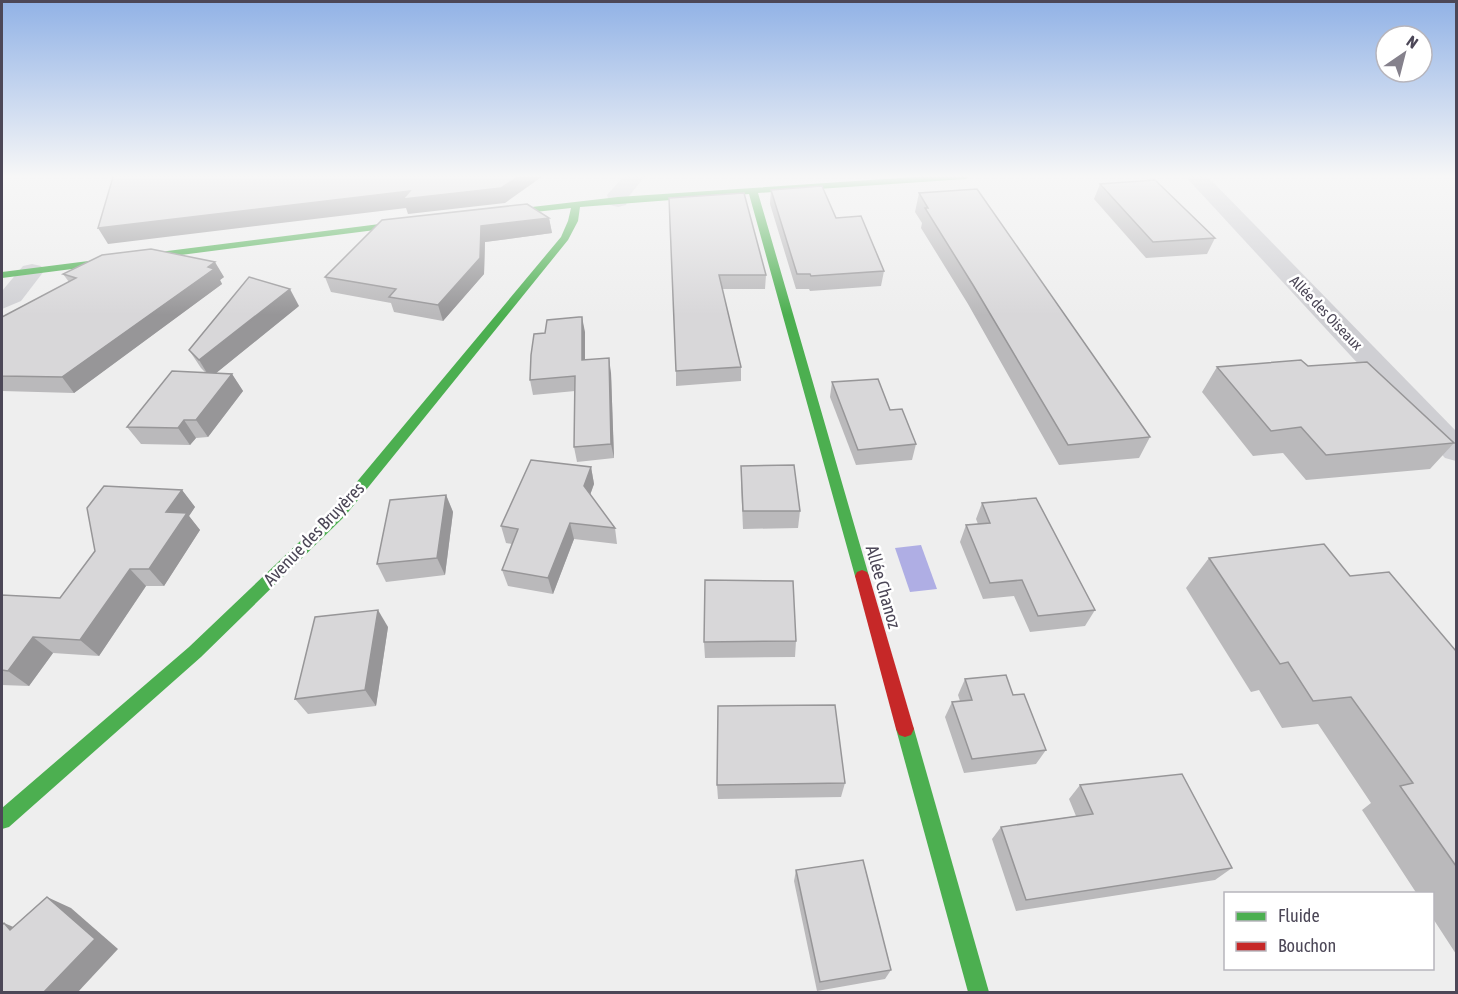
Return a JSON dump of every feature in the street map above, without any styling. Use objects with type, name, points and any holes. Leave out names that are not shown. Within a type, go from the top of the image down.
[{"type":"street","points":[[2,275],[417,222]]},
{"type":"street","name":"Avenue des Bruyères","points":[[2,820],[195,652],[340,512],[565,238],[572,222]]},
{"type":"street","name":"Allée Chanoz","points":[[762,222],[979,993]]},
{"type":"street","name":"Allée des Oiseaux","points":[[1239,222],[1456,450]]},
{"type":"street","points":[[2,301],[12,296],[32,271]]},
{"type":"water","points":[[921,545],[937,589],[910,592],[895,548]]},
{"type":"building","points":[[100,222],[145,222],[98,228]]},
{"type":"building","points":[[380,222],[512,222],[481,226],[480,258],[438,305],[389,297],[396,289],[325,277]]},
{"type":"building","points":[[670,222],[752,222],[766,275],[719,275],[741,367],[676,371]]},
{"type":"building","points":[[781,222],[864,222],[884,271],[811,276],[810,274],[797,274]]},
{"type":"building","points":[[934,222],[1000,222],[1150,437],[1068,445]]},
{"type":"building","points":[[1135,222],[1199,222],[1215,238],[1153,242]]},
{"type":"building","points":[[151,249],[215,262],[208,267],[214,269],[62,377],[2,376],[2,317],[76,278],[63,274],[102,255]]},
{"type":"building","points":[[249,277],[290,289],[199,360],[189,350]]},
{"type":"building","points":[[582,317],[582,360],[609,358],[611,444],[574,447],[575,376],[530,380],[534,334],[545,333],[547,320]]},
{"type":"building","points":[[1301,360],[1308,366],[1367,362],[1454,443],[1326,455],[1301,427],[1271,431],[1217,367]]},
{"type":"building","points":[[172,371],[232,374],[196,420],[184,420],[178,428],[127,427]]},
{"type":"building","points":[[878,379],[890,410],[902,409],[916,444],[858,450],[832,382]]},
{"type":"building","points":[[531,460],[591,467],[584,486],[615,528],[570,523],[548,578],[502,570],[518,529],[501,526]]},
{"type":"building","points":[[794,465],[800,511],[743,511],[741,466]]},
{"type":"building","points":[[104,486],[182,490],[166,512],[187,513],[149,569],[130,569],[80,640],[33,637],[8,671],[2,670],[2,595],[60,598],[95,551],[87,508]]},
{"type":"building","points":[[446,495],[437,558],[377,564],[390,500]]},
{"type":"building","points":[[1036,498],[1095,610],[1038,616],[1022,580],[990,583],[966,525],[990,523],[982,503]]},
{"type":"building","points":[[1324,544],[1350,576],[1389,572],[1456,651],[1456,866],[1400,786],[1413,783],[1351,697],[1313,701],[1288,662],[1280,664],[1209,558]]},
{"type":"building","points":[[705,580],[793,581],[796,641],[704,642]]},
{"type":"building","points":[[378,610],[365,690],[295,699],[315,617]]},
{"type":"building","points":[[1006,675],[1013,695],[1024,694],[1046,750],[972,759],[952,702],[972,700],[965,679]]},
{"type":"building","points":[[835,705],[845,783],[717,785],[718,706]]},
{"type":"building","points":[[1182,774],[1232,868],[1026,900],[1001,827],[1093,814],[1080,785]]},
{"type":"building","points":[[863,860],[891,970],[820,982],[796,870]]},
{"type":"building","points":[[47,897],[95,939],[43,993],[2,993],[2,925],[4,923],[10,930]]},
{"type":"traffic: fast","points":[[2,275],[416,222]]},
{"type":"traffic: fast","points":[[2,820],[195,652],[340,512],[565,238],[572,222]]},
{"type":"traffic: fast","points":[[762,222],[862,576]]},
{"type":"traffic: fast","points":[[905,729],[979,992]]},
{"type":"traffic: jam","points":[[862,576],[905,729]]}]
